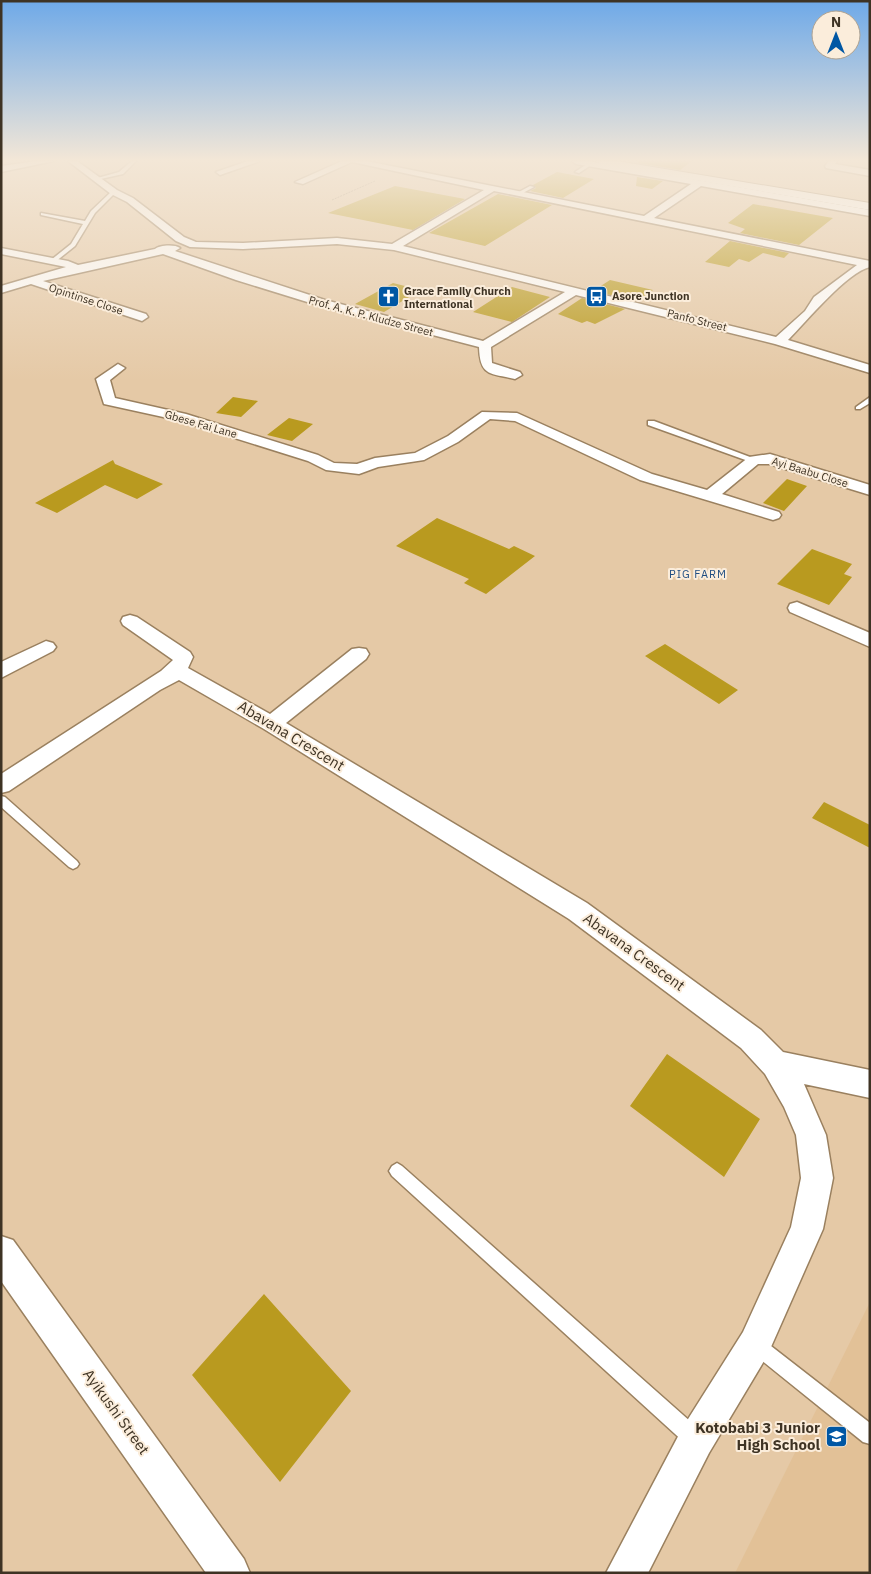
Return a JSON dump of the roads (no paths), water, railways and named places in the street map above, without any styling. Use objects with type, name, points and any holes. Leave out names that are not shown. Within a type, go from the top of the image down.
[{"type":"street","name":"Panfo Street","points":[[174,234],[194,245],[243,246],[337,241],[394,247],[779,341],[870,369]]},
{"type":"street","points":[[394,247],[415,234]]},
{"type":"street","points":[[722,234],[868,264]]},
{"type":"street","points":[[1,290],[29,280],[77,268],[160,249],[194,245]]},
{"type":"street","name":"Prof. A. K. P. Kludze Street","points":[[160,249],[214,270],[326,305],[485,344]]},
{"type":"street","points":[[1,251],[53,261],[77,268]]},
{"type":"street","points":[[779,341],[809,313],[818,299],[868,264]]},
{"type":"street","name":"Opintinse Close","points":[[29,280],[142,318]]},
{"type":"street","points":[[515,375],[490,368],[486,364],[485,344],[575,291]]},
{"type":"street","name":"Gbese Fai Lane","points":[[118,368],[103,379],[109,401],[181,417],[313,458],[331,466],[359,469],[375,463],[419,457],[453,439],[487,415],[500,414],[517,417],[529,422],[646,477],[710,496]]},
{"type":"street","name":"Ayi Baabu Close","points":[[710,496],[754,460],[770,460],[870,490]]},
{"type":"street","points":[[710,496],[773,515]]},
{"type":"street","points":[[797,608],[870,641]]},
{"type":"street","points":[[1,785],[168,676],[182,662],[183,657],[130,620]]},
{"type":"street","points":[[1,671],[46,647]]},
{"type":"street","points":[[271,724],[359,654]]},
{"type":"street","name":"Abavana Crescent","points":[[168,676],[182,674],[190,677],[271,724],[578,911],[751,1039],[775,1064],[795,1097],[811,1135],[817,1178],[807,1229],[755,1344],[696,1440],[626,1573]]},
{"type":"street","points":[[775,1064],[870,1084]]},
{"type":"street","name":"Ayikushi Street","points":[[1,1252],[230,1573]]},
{"type":"lane","points":[[53,261],[73,244],[78,234]]},
{"type":"lane","points":[[858,408],[870,399]]},
{"type":"lane","points":[[651,423],[754,460]]},
{"type":"lane","points":[[1,800],[73,864]]},
{"type":"lane","points":[[397,1171],[696,1440]]},
{"type":"lane","points":[[755,1344],[870,1435]]},
{"type":"place","name":"Asore Junction","points":[[596,296]]},
{"type":"place","name":"Grace Family Church International","points":[[388,297]]},
{"type":"place","name":"Kotobabi 3 Junior High School","points":[[836,1437]]},
{"type":"district","name":"PIG FARM","points":[[698,574]]}]
